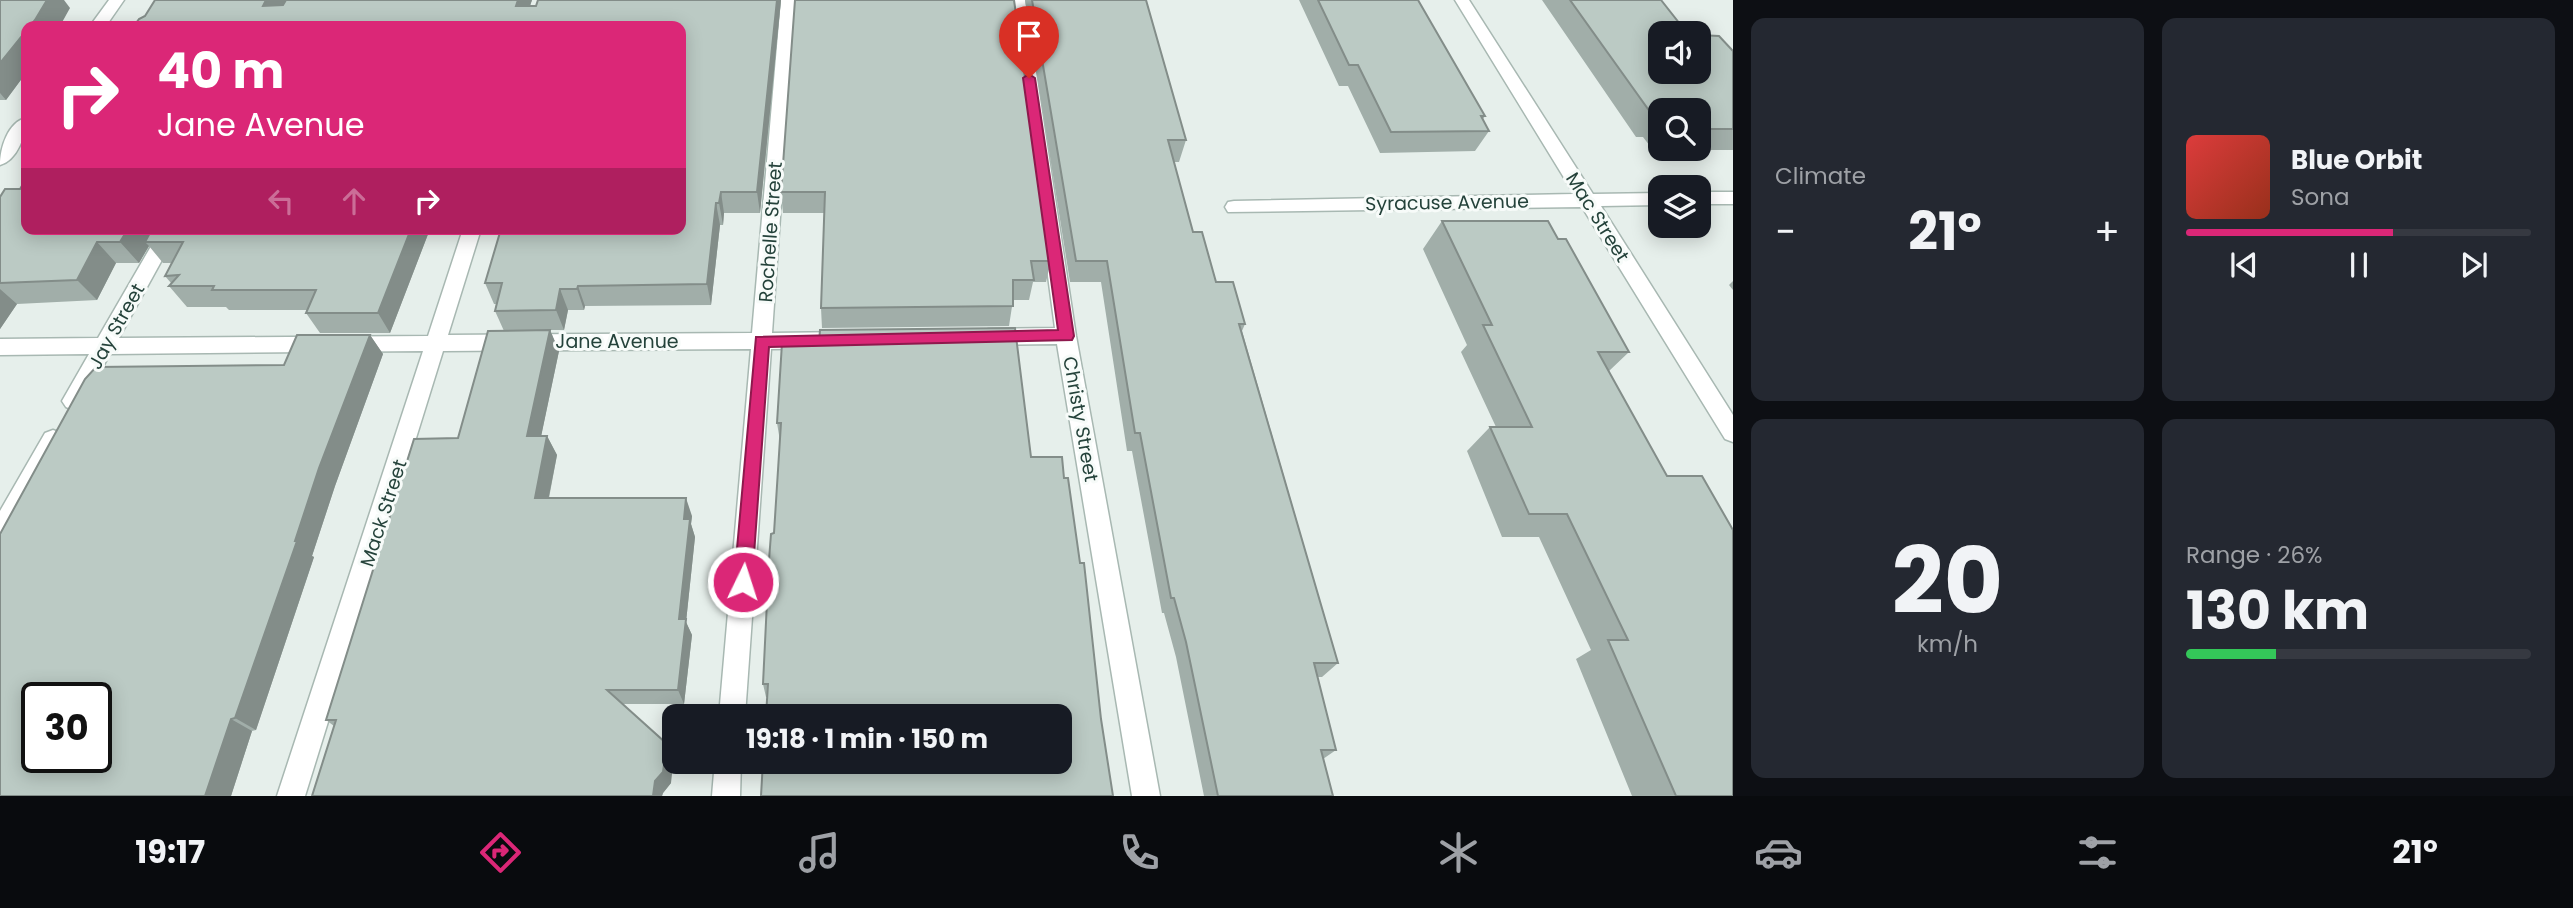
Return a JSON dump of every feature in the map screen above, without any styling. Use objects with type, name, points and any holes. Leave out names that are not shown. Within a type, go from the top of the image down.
[{"type":"street","points":[[102,21],[117,0]]},
{"type":"street","name":"Rochelle Street","points":[[733,704],[788,0]]},
{"type":"street","name":"Christy Street","points":[[1018,0],[1066,336],[1146,796]]},
{"type":"street","name":"Mac Street","points":[[1462,0],[1733,433]]},
{"type":"street","points":[[0,159],[6,142],[21,128]]},
{"type":"street","points":[[1711,198],[1733,198]]},
{"type":"street","name":"Syracuse Avenue","points":[[1234,207],[1648,199]]},
{"type":"street","name":"Jay Street","points":[[0,532],[167,235]]},
{"type":"street","name":"Mack Street","points":[[291,796],[439,341],[470,235]]},
{"type":"street","points":[[969,338],[1066,336]]},
{"type":"street","name":"Jane Avenue","points":[[0,347],[439,341],[872,340]]},
{"type":"street","points":[[726,796],[727,774]]},
{"type":"building","points":[[0,0],[47,0],[34,21],[21,21],[21,37],[0,63]]},
{"type":"building","points":[[155,0],[266,0],[263,6],[283,5],[286,0],[518,0],[516,6],[536,6],[538,0],[777,0],[757,192],[721,192],[719,203],[716,203],[707,284],[578,286],[577,289],[560,289],[556,310],[495,311],[502,283],[485,283],[499,235],[686,235],[686,21],[138,21],[145,16]]},
{"type":"building","points":[[795,0],[1014,0],[1051,261],[1031,261],[1034,280],[1013,280],[1013,306],[821,308],[825,192],[781,192]]},
{"type":"building","points":[[1032,0],[1146,0],[1186,140],[1168,140],[1193,232],[1202,232],[1216,282],[1233,282],[1245,324],[1239,324],[1338,663],[1314,663],[1336,750],[1321,750],[1333,796],[1218,796],[1186,642],[1174,598],[1171,598],[1140,433],[1135,433],[1107,261],[1076,261]]},
{"type":"building","points":[[1318,0],[1418,0],[1485,116],[1481,116],[1489,131],[1391,132],[1358,65],[1349,65]]},
{"type":"building","points":[[1570,0],[1661,0],[1678,21],[1648,21],[1648,84],[1711,84],[1711,36],[1719,36],[1733,51],[1733,129],[1711,129],[1711,98],[1648,98],[1648,109]]},
{"type":"building","points":[[5,189],[20,189],[21,235],[124,235],[120,242],[97,242],[77,280],[0,283],[0,197]]},
{"type":"building","points":[[1442,221],[1548,221],[1558,239],[1566,239],[1629,352],[1598,352],[1667,476],[1702,476],[1733,530],[1733,796],[1676,796],[1608,640],[1628,640],[1567,514],[1529,514],[1490,427],[1532,427],[1483,325],[1492,325]]},
{"type":"building","points":[[149,235],[409,235],[378,313],[306,313],[316,290],[212,290],[214,286],[169,286],[179,275],[165,276],[183,242],[145,242]]},
{"type":"building","points":[[1015,328],[1031,457],[1062,457],[1064,478],[1068,478],[1080,563],[1084,563],[1101,719],[1113,796],[761,796],[762,774],[1072,774],[1072,704],[767,704],[768,684],[763,684],[769,560],[771,534],[774,533],[781,423],[777,423],[782,343],[819,343],[820,330]]},
{"type":"building","points":[[550,330],[527,436],[547,436],[535,498],[686,498],[684,519],[690,519],[679,619],[686,619],[678,690],[607,690],[662,740],[662,773],[655,781],[653,796],[312,796],[336,720],[326,720],[414,439],[458,438],[488,331]]},
{"type":"building","points":[[297,335],[370,335],[319,468],[297,541],[205,796],[0,796],[0,534],[85,379],[96,367],[284,365]]},
{"type":"route","points":[[743,582],[761,341],[1066,336],[1029,78]]}]
